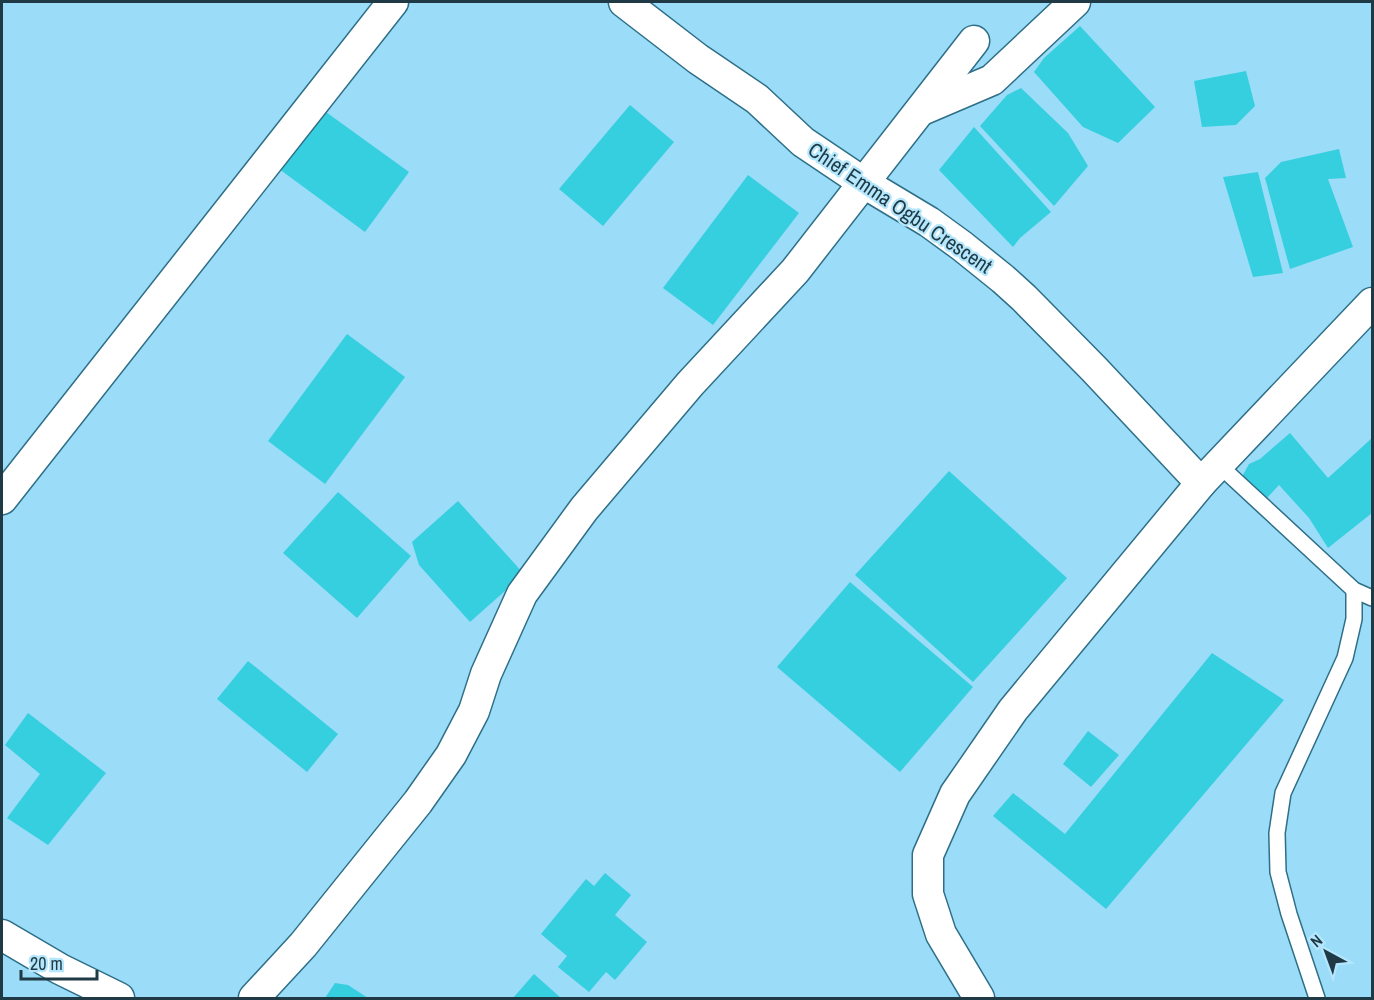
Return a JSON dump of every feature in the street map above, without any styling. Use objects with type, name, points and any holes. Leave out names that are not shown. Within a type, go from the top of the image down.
[{"type":"street","points":[[2,499],[393,2]]},
{"type":"street","name":"Chief Emma Ogbu Crescent","points":[[624,2],[698,59],[757,99],[803,142],[864,183],[929,222],[1003,279],[1157,435],[1210,474]]},
{"type":"street","points":[[921,110],[992,80],[1075,2]]},
{"type":"street","points":[[254,998],[303,945],[418,802],[451,755],[474,711],[486,674],[522,594],[584,509],[690,384],[795,271],[974,41]]},
{"type":"street","points":[[980,999],[941,934],[928,894],[928,855],[955,794],[1013,710],[1210,474],[1372,303]]},
{"type":"street","points":[[2,935],[60,969],[119,999]]},
{"type":"lane","points":[[1210,474],[1354,590],[1372,598]]},
{"type":"lane","points":[[1317,999],[1289,914],[1278,872],[1277,833],[1283,793],[1345,658],[1354,619],[1354,590]]},
{"type":"building","points":[[1080,26],[1155,107],[1118,143],[1083,127],[1034,72],[1044,58]]},
{"type":"building","points":[[1246,71],[1255,106],[1236,125],[1202,127],[1194,81]]},
{"type":"building","points":[[1021,88],[1068,133],[1088,166],[1054,206],[980,126],[1007,95]]},
{"type":"building","points":[[630,105],[674,142],[603,226],[559,189]]},
{"type":"building","points":[[319,107],[409,172],[365,232],[275,166]]},
{"type":"building","points":[[974,127],[1051,212],[1020,238],[1013,247],[939,170]]},
{"type":"building","points":[[1339,149],[1346,178],[1328,179],[1353,247],[1290,269],[1265,178],[1281,162]]},
{"type":"building","points":[[1258,172],[1283,273],[1253,277],[1223,177]]},
{"type":"building","points":[[748,175],[799,213],[713,325],[663,288]]},
{"type":"building","points":[[347,334],[405,377],[325,484],[268,441]]},
{"type":"building","points":[[1290,433],[1328,478],[1372,438],[1372,513],[1328,548],[1309,518],[1279,485],[1267,498],[1239,482],[1249,464],[1260,459]]},
{"type":"building","points":[[949,471],[1067,578],[973,682],[855,575]]},
{"type":"building","points":[[338,492],[411,556],[357,618],[283,553]]},
{"type":"building","points":[[458,501],[524,574],[470,622],[419,565],[412,542]]},
{"type":"building","points":[[850,582],[973,687],[900,772],[777,667]]},
{"type":"building","points":[[1212,653],[1284,700],[1106,909],[993,816],[1013,793],[1065,834]]},
{"type":"building","points":[[248,661],[338,734],[307,772],[217,699]]},
{"type":"building","points":[[28,713],[106,773],[48,845],[7,818],[40,774],[5,745]]},
{"type":"building","points":[[1088,731],[1119,755],[1091,787],[1063,764]]},
{"type":"building","points":[[605,873],[631,895],[615,915],[647,942],[615,980],[606,972],[589,992],[558,967],[567,956],[541,934],[586,879],[594,886]]},
{"type":"building","points":[[534,974],[561,998],[513,998]]},
{"type":"building","points":[[335,983],[348,985],[368,998],[325,998]]}]
